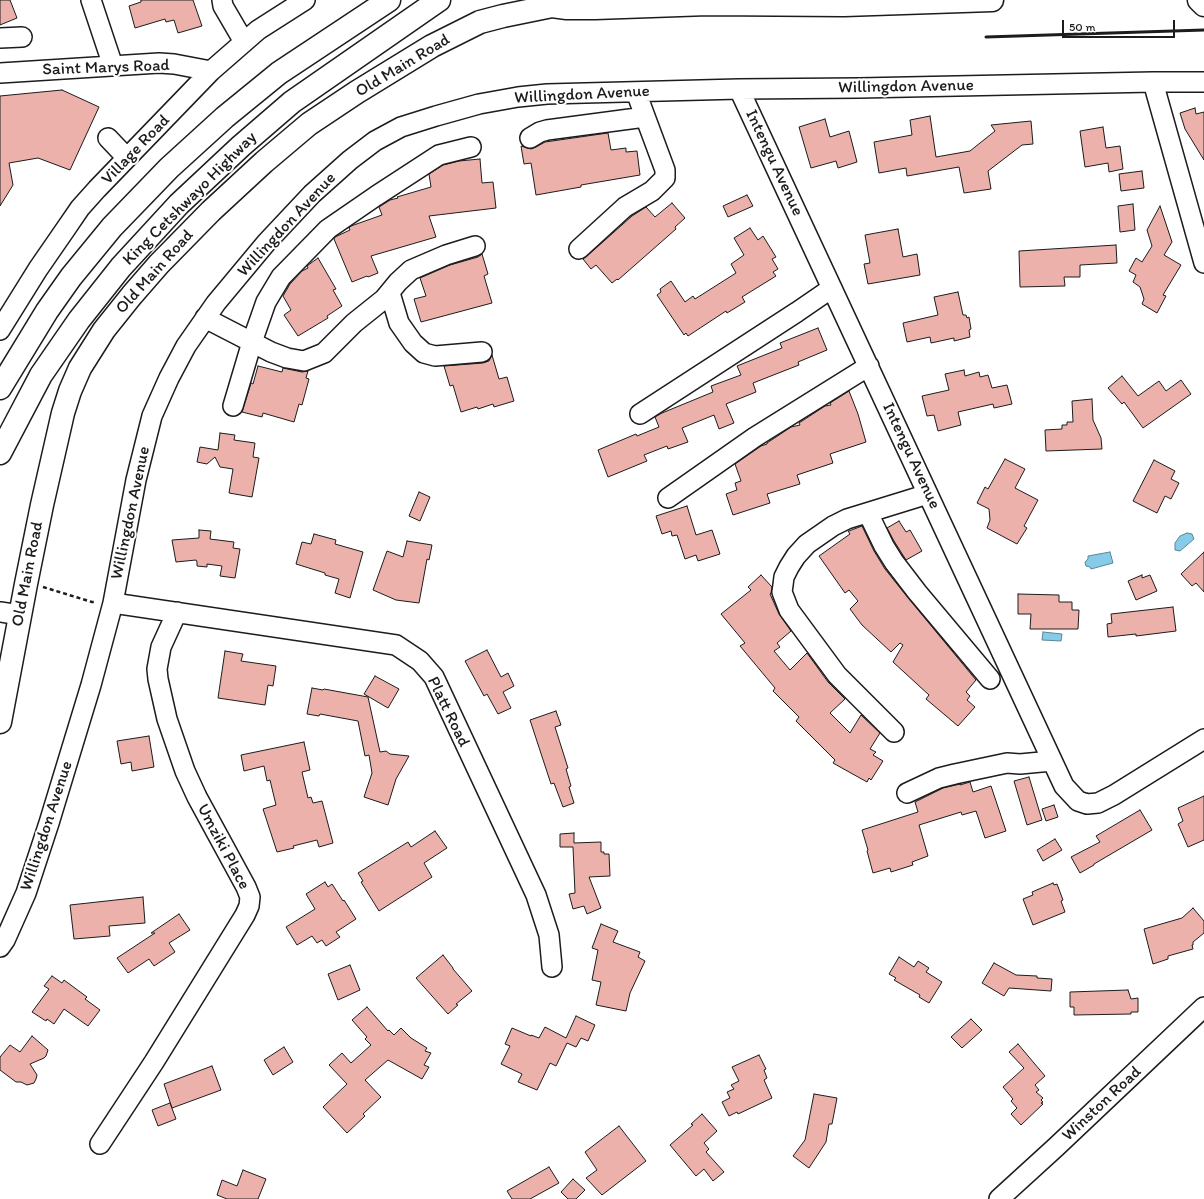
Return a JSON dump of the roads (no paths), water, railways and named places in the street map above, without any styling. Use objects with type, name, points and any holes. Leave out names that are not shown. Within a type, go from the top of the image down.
[{"type":"main road","name":"King Cetshwayo Highway","points":[[0,388],[71,277],[112,227],[169,168],[224,117],[279,73],[389,0]]},
{"type":"main road","name":"King Cetshwayo Highway","points":[[0,453],[41,375],[79,320],[121,267],[179,204],[241,146],[292,102],[439,0]]},
{"type":"main road","name":"Old Main Road","points":[[0,722],[10,613],[26,584],[63,413],[70,391],[80,368],[104,330],[159,264],[211,211],[264,162],[309,124],[357,92],[432,46],[480,22],[551,3],[567,8],[595,8],[797,2],[992,0]]},
{"type":"main road","points":[[1199,0],[1204,5]]},
{"type":"street","points":[[91,0],[113,66]]},
{"type":"street","points":[[222,0],[244,42]]},
{"type":"street","name":"Village Road","points":[[0,330],[38,269],[80,208],[211,71],[244,42],[295,3]]},
{"type":"street","points":[[0,38],[22,37]]},
{"type":"street","name":"Saint Marys Road","points":[[0,73],[159,63],[174,64],[211,71]]},
{"type":"street","points":[[1152,82],[1204,263]]},
{"type":"street","name":"Willingdon Avenue","points":[[0,947],[5,940],[26,894],[91,685],[113,603],[136,480],[152,416],[169,378],[186,346],[205,318],[266,243],[312,194],[375,141],[401,127],[479,104],[518,97],[547,94],[739,89],[1204,82]]},
{"type":"street","name":"Intengu Avenue","points":[[739,89],[1064,786],[1078,801],[1088,804],[1098,803],[1114,795],[1204,739]]},
{"type":"street","points":[[579,249],[622,210],[652,191],[665,178],[665,170],[636,92]]},
{"type":"street","points":[[530,138],[540,132],[548,130],[645,117]]},
{"type":"street","points":[[108,138],[127,158]]},
{"type":"street","points":[[233,406],[252,342],[266,302],[281,277],[328,230],[376,196],[439,155],[471,147]]},
{"type":"street","points":[[205,318],[271,352],[287,358],[304,361],[324,353],[354,323],[384,299],[398,282],[411,270],[446,255],[475,246]]},
{"type":"street","points":[[640,414],[832,288]]},
{"type":"street","points":[[390,292],[400,323],[413,342],[424,353],[436,356],[482,352]]},
{"type":"street","points":[[668,498],[755,437],[869,366]]},
{"type":"street","points":[[894,732],[837,675],[789,610],[782,592],[784,577],[796,556],[807,544],[833,526],[847,520],[928,494]]},
{"type":"street","points":[[868,513],[884,546],[894,562],[917,592],[990,679]]},
{"type":"street","name":"Platt Road","points":[[113,603],[396,645],[420,661],[434,677],[536,895],[549,935],[552,967]]},
{"type":"street","name":"Umziki Place","points":[[100,1144],[154,1062],[245,915],[249,906],[250,897],[246,887],[197,797],[185,771],[167,719],[157,669],[161,647],[177,612]]},
{"type":"street","points":[[907,793],[934,780],[955,774],[1007,763],[1020,764],[1052,761]]},
{"type":"street","name":"Winston Road","points":[[1000,1199],[1204,1007]]},
{"type":"water","points":[[1187,533],[1192,534],[1194,539],[1180,551],[1175,550],[1175,543],[1180,536]]},
{"type":"water","points":[[1110,552],[1113,563],[1091,569],[1090,567],[1086,566],[1085,562],[1088,559],[1088,556]]},
{"type":"water","points":[[1043,632],[1062,634],[1061,641],[1042,640]]},
{"type":"railway","points":[[986,37],[1204,30]]}]
